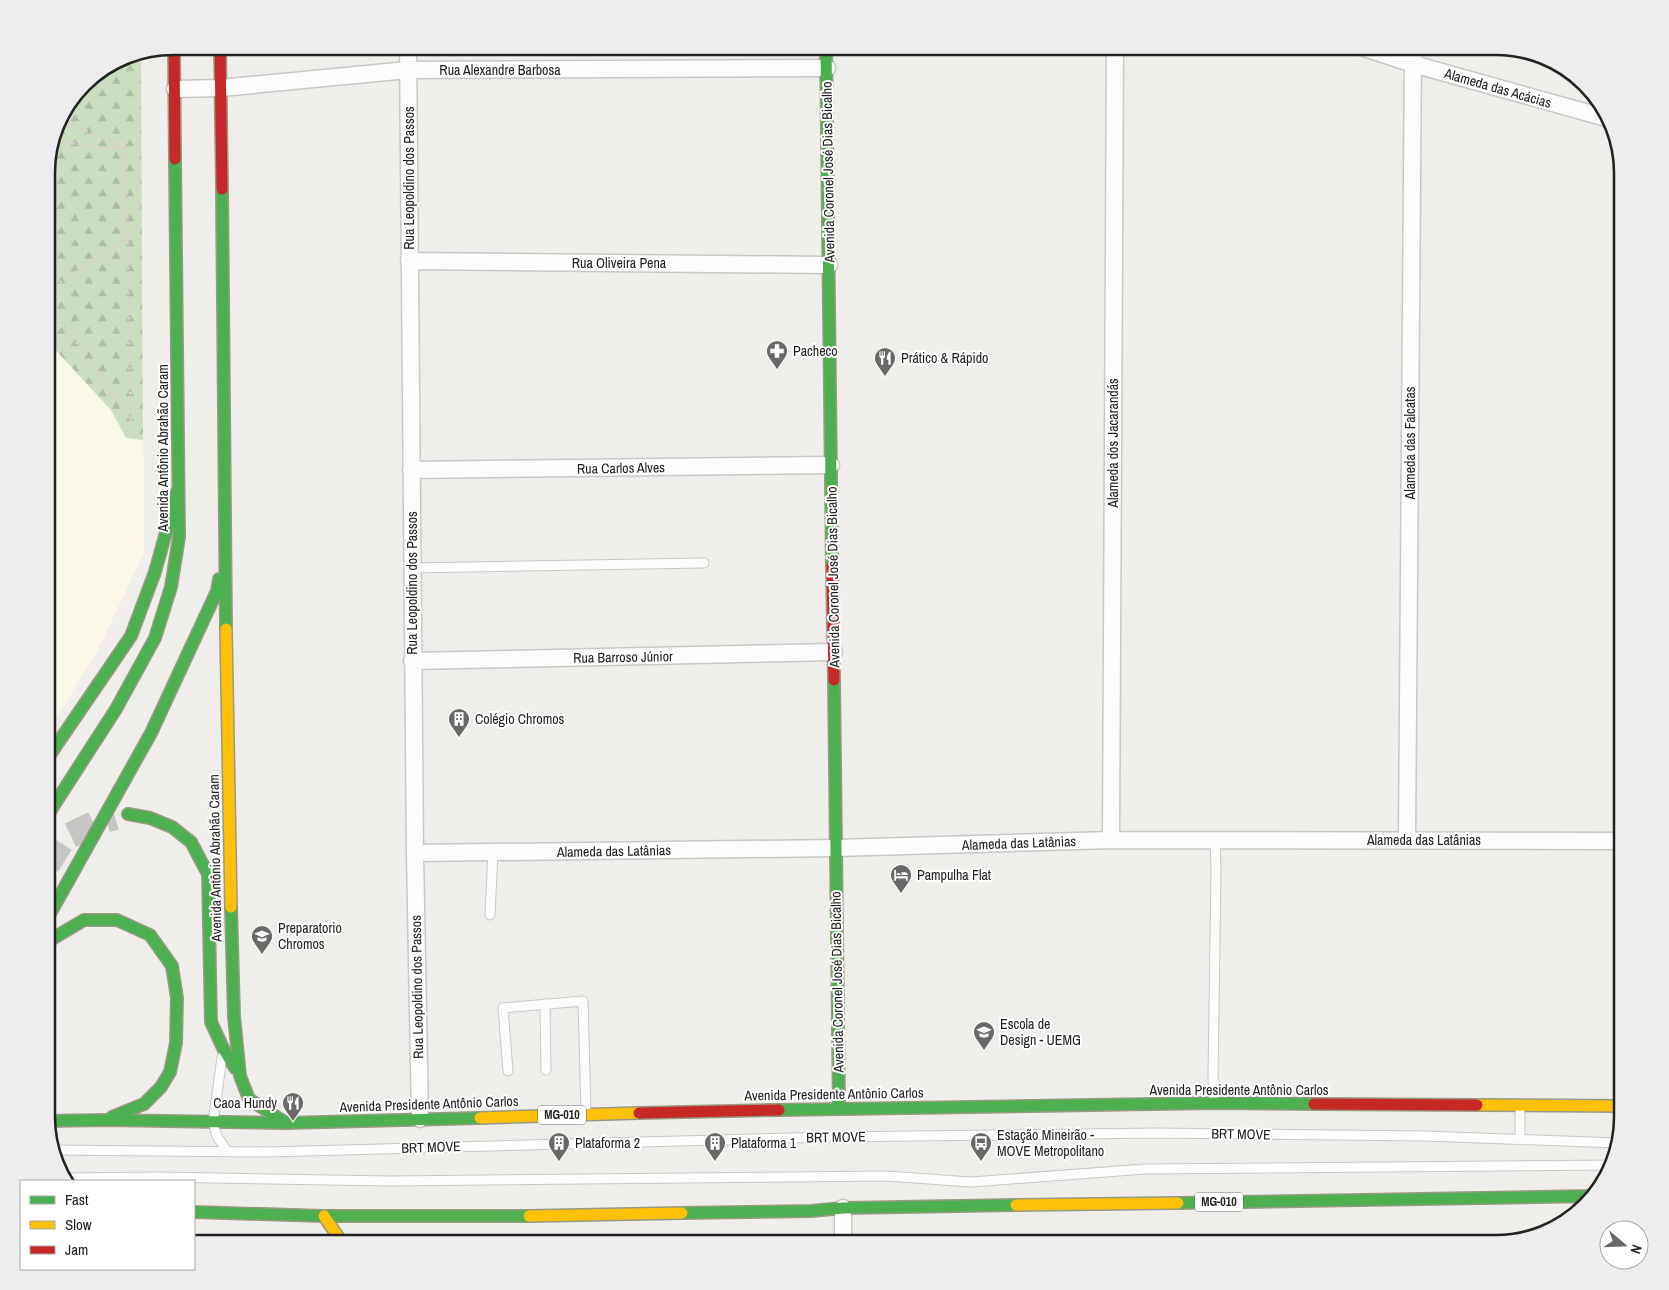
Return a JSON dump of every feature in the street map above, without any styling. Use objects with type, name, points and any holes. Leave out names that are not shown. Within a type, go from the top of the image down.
[{"type":"main road","name":"Avenida Antônio Abrahão Caram","points":[[55,802],[116,709],[137,674],[155,638],[171,586],[179,537],[174,55]]},
{"type":"main road","name":"Avenida Antônio Abrahão Caram","points":[[220,55],[228,771],[234,1016],[240,1076],[249,1099],[286,1122]]},
{"type":"main road","name":"Avenida Coronel José Dias Bicalho","points":[[826,55],[839,1108]]},
{"type":"main road","points":[[55,746],[131,636],[155,572],[178,489]]},
{"type":"main road","name":"Avenida Antônio Abrahão Caram","points":[[55,903],[151,733],[217,591],[226,540]]},
{"type":"main road","points":[[128,814],[150,818],[172,827],[191,842],[208,874],[211,1022],[223,1048],[240,1076]]},
{"type":"main road","points":[[55,937],[84,920],[117,920],[150,935],[172,966],[177,998],[176,1043],[170,1072],[161,1087],[144,1104],[106,1120]]},
{"type":"main road","name":"Avenida Presidente Antônio Carlos","points":[[55,1121],[286,1122],[839,1108],[1215,1103],[1614,1106]]},
{"type":"main road","name":"MG-010","points":[[195,1212],[324,1216],[485,1217],[801,1211],[843,1208],[1583,1196]]},
{"type":"main road","points":[[324,1216],[337,1235]]},
{"type":"street","name":"Rua Leopoldino dos Passos","points":[[408,55],[412,661],[420,1119]]},
{"type":"street","name":"Alameda dos Jacarandás","points":[[1112,840],[1115,55]]},
{"type":"street","name":"Alameda das Acácias","points":[[1386,55],[1599,116]]},
{"type":"street","name":"Alameda das Falcatas","points":[[1407,839],[1413,55]]},
{"type":"street","name":"Rua Alexandre Barbosa","points":[[174,89],[221,88],[408,70],[827,68]]},
{"type":"street","name":"Rua Oliveira Pena","points":[[409,262],[829,264]]},
{"type":"street","name":"Rua Carlos Alves","points":[[411,470],[831,465]]},
{"type":"street","name":"Rua Barroso Júnior","points":[[412,661],[834,652]]},
{"type":"street","name":"Alameda das Latânias","points":[[415,853],[836,848],[1112,840],[1407,839],[1614,841]]},
{"type":"street","points":[[843,1208],[843,1235]]},
{"type":"lane","points":[[412,568],[704,563]]},
{"type":"lane","points":[[1215,839],[1213,1077],[1215,1103]]},
{"type":"lane","points":[[490,915],[493,852]]},
{"type":"lane","points":[[508,1071],[503,1008],[583,1001],[586,1115]]},
{"type":"lane","points":[[545,1004],[546,1070]]},
{"type":"lane","points":[[227,1150],[217,1136],[214,1122],[223,1048],[234,1016]]},
{"type":"lane","points":[[1520,1105],[1520,1140]]},
{"type":"lane","name":"BRT MOVE","points":[[60,1150],[227,1150],[268,1152],[829,1137],[1156,1133],[1425,1136],[1611,1143]]},
{"type":"lane","points":[[72,1178],[159,1177],[390,1181],[886,1176],[971,1182],[1145,1169],[1604,1165]]},
{"type":"path","points":[[67,122],[77,128],[126,148]]},
{"type":"path","points":[[59,141],[101,148],[126,148]]},
{"type":"path","points":[[55,314],[131,422],[126,148]]},
{"type":"path","points":[[55,285],[128,238]]},
{"type":"shaded area","points":[[141,59],[144,553],[95,656],[55,719],[55,165],[61,135],[79,101],[101,79],[128,64]]},
{"type":"green space","points":[[141,59],[143,440],[126,438],[111,410],[55,349],[55,165],[61,135],[79,101],[101,79],[128,64]]},
{"type":"tunnel","points":[[55,852],[63,839],[98,822],[115,817]]},
{"type":"traffic: fast","points":[[826,55],[832,566]]},
{"type":"traffic: fast","points":[[55,804],[116,709],[155,638],[171,587],[179,537],[175,159]]},
{"type":"traffic: fast","points":[[222,189],[226,629]]},
{"type":"traffic: fast","points":[[55,747],[131,636],[155,572],[178,489]]},
{"type":"traffic: fast","points":[[55,905],[151,733],[217,591],[219,579]]},
{"type":"traffic: fast","points":[[834,680],[839,1108]]},
{"type":"traffic: fast","points":[[128,814],[150,818],[172,827],[191,842],[208,874],[211,1022],[235,1068]]},
{"type":"traffic: fast","points":[[231,907],[234,1016],[240,1076],[249,1099],[286,1123]]},
{"type":"traffic: fast","points":[[55,937],[84,920],[117,920],[150,935],[172,966],[177,998],[176,1043],[170,1072],[161,1087],[144,1104],[112,1117]]},
{"type":"traffic: fast","points":[[779,1110],[1215,1103],[1314,1104]]},
{"type":"traffic: fast","points":[[55,1121],[286,1123],[480,1118]]},
{"type":"traffic: fast","points":[[1178,1203],[1583,1196]]},
{"type":"traffic: fast","points":[[682,1213],[1016,1205]]},
{"type":"traffic: fast","points":[[195,1212],[324,1216],[529,1216]]},
{"type":"traffic: slow","points":[[226,629],[231,907]]},
{"type":"traffic: slow","points":[[1477,1105],[1614,1106]]},
{"type":"traffic: slow","points":[[480,1118],[639,1113]]},
{"type":"traffic: slow","points":[[1016,1205],[1178,1203]]},
{"type":"traffic: slow","points":[[529,1216],[682,1213]]},
{"type":"traffic: slow","points":[[324,1216],[337,1235]]},
{"type":"traffic: jam","points":[[174,55],[175,159]]},
{"type":"traffic: jam","points":[[220,55],[222,189]]},
{"type":"traffic: jam","points":[[832,566],[834,680]]},
{"type":"traffic: jam","points":[[1314,1104],[1477,1105]]},
{"type":"traffic: jam","points":[[639,1113],[779,1110]]},
{"type":"place","name":"Pacheco","points":[[777,370]]},
{"type":"place","name":"Prático & Rápido","points":[[885,377]]},
{"type":"place","name":"Colégio Chromos","points":[[459,738]]},
{"type":"place","name":"Pampulha Flat","points":[[901,894]]},
{"type":"place","name":"Preparatorio Chromos","points":[[262,955]]},
{"type":"place","name":"Escola de Design - UEMG","points":[[984,1051]]},
{"type":"place","name":"Caoa Hundy","points":[[293,1122]]},
{"type":"place","name":"Plataforma 2","points":[[559,1162]]},
{"type":"place","name":"Plataforma 1","points":[[715,1162]]},
{"type":"place","name":"Estação Mineirão - MOVE Metropolitano","points":[[981,1162]]}]
